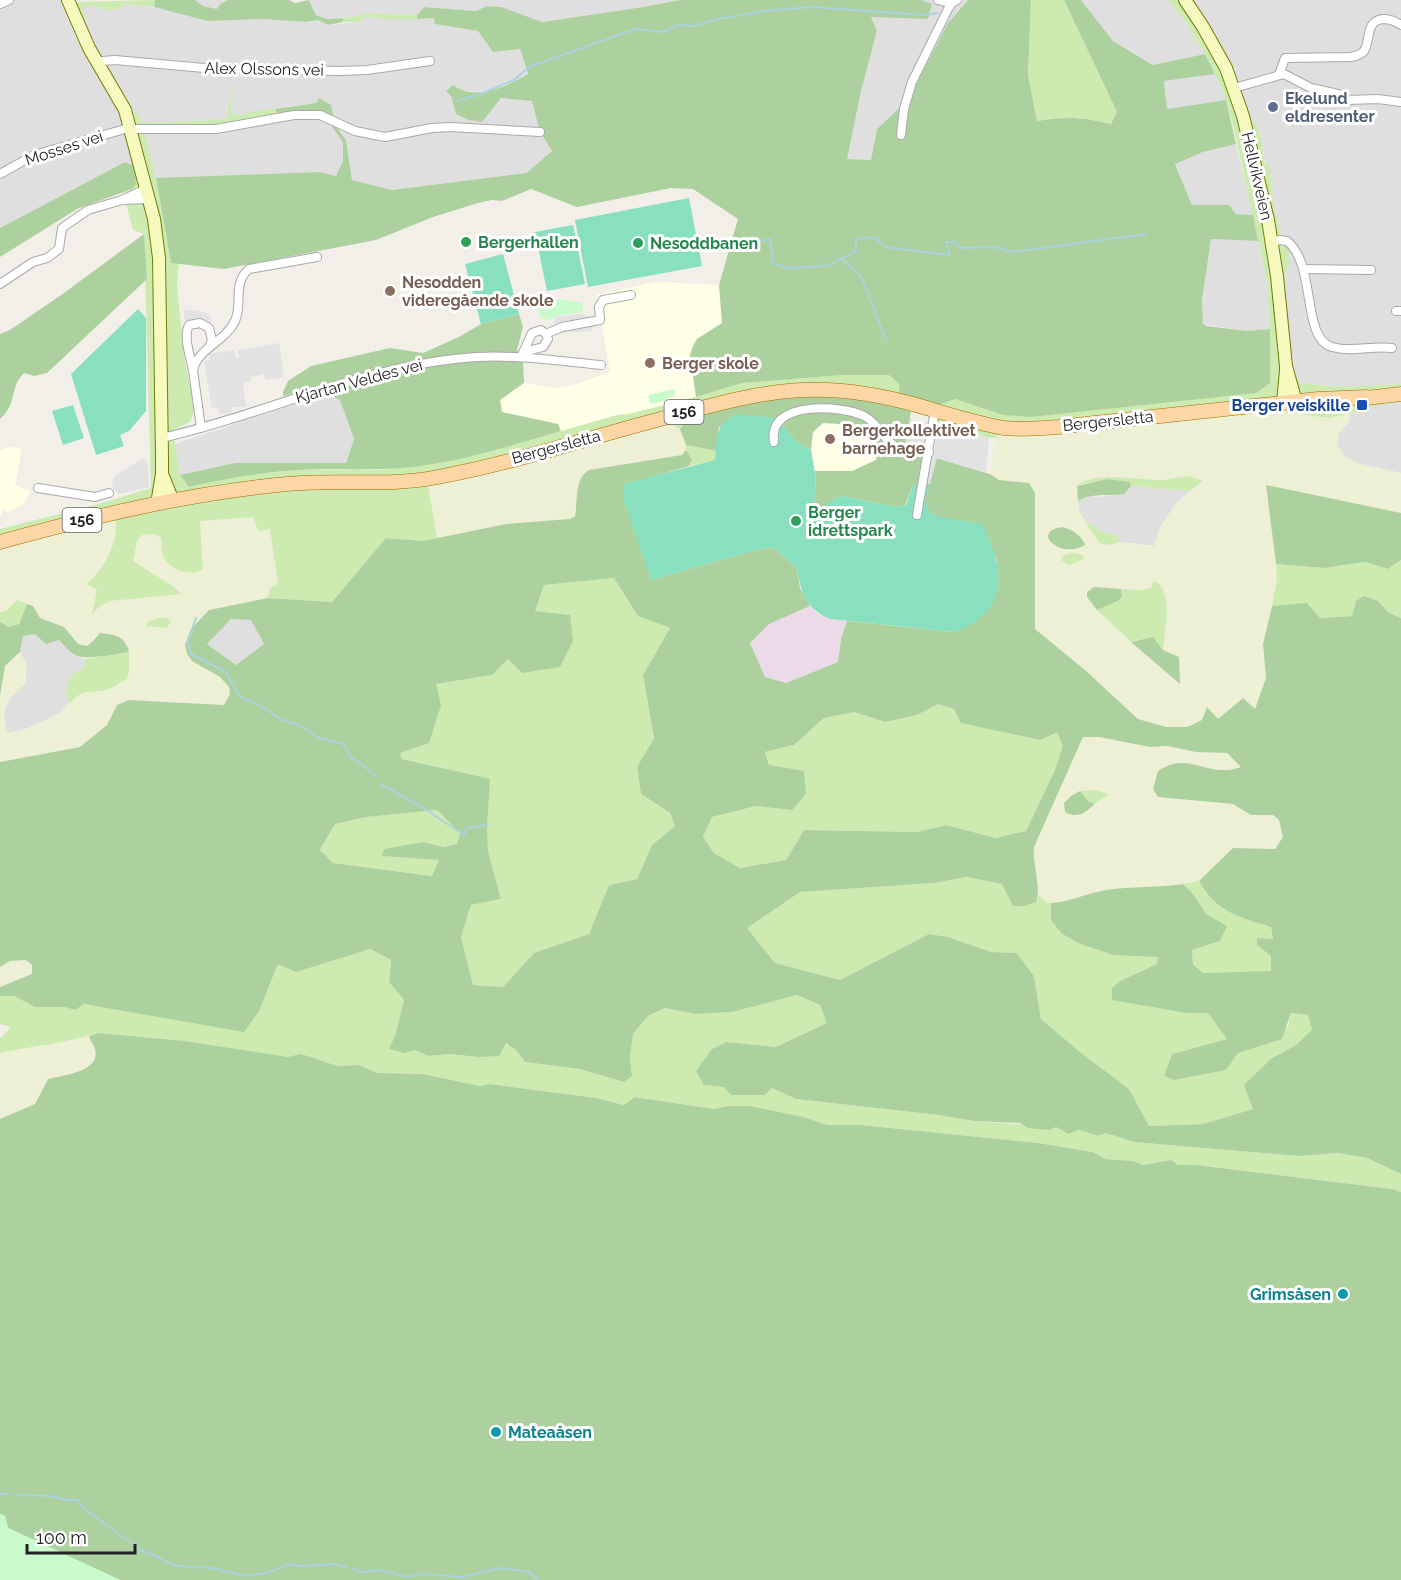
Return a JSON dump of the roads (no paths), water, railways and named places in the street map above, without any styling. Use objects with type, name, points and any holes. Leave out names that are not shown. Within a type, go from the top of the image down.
[{"type":"main road","points":[[68,0],[80,30],[120,100],[131,129],[148,194],[159,258],[162,474],[165,502]]},
{"type":"main road","name":"Hellvikveien","points":[[1185,0],[1217,50],[1234,88],[1250,142],[1277,276],[1289,403]]},
{"type":"main road","name":"Bergersletta","points":[[165,502],[296,483],[404,481],[439,477],[701,408],[781,392],[818,390],[856,392],[905,402],[978,423],[1003,428],[1032,429],[1289,403]]},
{"type":"main road","name":"156","points":[[1289,403],[1318,405],[1401,394]]},
{"type":"main road","name":"156","points":[[0,542],[93,517],[165,502]]},
{"type":"street","points":[[0,4],[9,0]]},
{"type":"street","points":[[901,135],[907,94],[955,1],[938,0]]},
{"type":"street","points":[[1280,75],[1285,58],[1352,57],[1359,55],[1366,47],[1372,24],[1378,20],[1392,21],[1401,25]]},
{"type":"street","name":"Alex Olssons vei","points":[[98,63],[115,60],[210,68],[347,71],[430,61]]},
{"type":"street","points":[[1234,88],[1280,75],[1292,77],[1311,88],[1338,94],[1347,100],[1377,99],[1401,102]]},
{"type":"street","name":"Mosses vei","points":[[0,174],[26,158],[49,149],[131,129],[216,129],[308,114],[324,116],[361,133],[385,138],[443,127],[540,132]]},
{"type":"street","points":[[0,284],[33,262],[47,258],[58,249],[62,228],[88,210],[148,194]]},
{"type":"street","points":[[1272,243],[1283,240],[1290,243],[1301,258],[1316,330],[1322,342],[1330,347],[1340,348],[1392,348]]},
{"type":"street","points":[[193,370],[199,356],[224,337],[234,322],[243,274],[249,269],[317,257]]},
{"type":"street","points":[[1304,269],[1371,270]]},
{"type":"street","points":[[546,334],[562,327],[600,320],[599,307],[603,300],[631,295]]},
{"type":"street","points":[[201,428],[186,338],[189,325],[196,323],[206,325],[212,340],[209,347]]},
{"type":"street","points":[[541,330],[546,334],[548,339],[543,347],[522,355],[531,333],[541,330]]},
{"type":"street","name":"Kjartan Veldes vei","points":[[162,438],[240,418],[308,393],[413,366],[478,357],[522,355],[601,365]]},
{"type":"street","points":[[774,442],[773,436],[777,426],[796,411],[829,409],[853,412],[871,419],[895,446],[928,453]]},
{"type":"street","points":[[917,515],[935,410]]},
{"type":"street","points":[[38,489],[95,497],[109,493]]},
{"type":"waterway","points":[[457,101],[514,80],[529,67],[635,29],[663,32],[678,25],[694,26],[718,19],[764,11],[812,7],[924,15],[938,13]]},
{"type":"waterway","points":[[739,241],[748,244],[770,239],[773,264],[789,268],[827,266],[856,251],[856,239],[874,237],[885,247],[950,255],[946,242],[955,242],[961,248],[994,247],[1013,252],[1147,234]]},
{"type":"waterway","points":[[841,258],[861,276],[886,340]]},
{"type":"waterway","points":[[196,618],[188,642],[191,654],[226,672],[240,697],[259,705],[282,720],[301,726],[317,737],[343,744],[351,758],[362,764],[376,777]]},
{"type":"waterway","points":[[380,784],[419,805],[464,835],[468,828],[488,825]]},
{"type":"waterway","points":[[0,1494],[10,1494]]},
{"type":"waterway","points":[[17,1495],[78,1500],[82,1507],[141,1550],[177,1566],[212,1568],[246,1576],[267,1573],[289,1564],[300,1566],[333,1564],[346,1567]]},
{"type":"waterway","points":[[353,1569],[362,1572],[379,1570],[408,1577],[422,1574],[462,1577],[500,1568],[529,1572],[538,1580]]},
{"type":"place","name":"Ekelund eldresenter","points":[[1273,107]]},
{"type":"place","name":"Bergerhallen","points":[[466,242]]},
{"type":"place","name":"Nesoddbanen","points":[[638,243]]},
{"type":"place","name":"Nesodden videregående skole","points":[[390,291]]},
{"type":"place","name":"Berger skole","points":[[650,363]]},
{"type":"place","name":"Berger veiskille","points":[[1362,405]]},
{"type":"place","name":"Bergerkollektivet barnehage","points":[[830,439]]},
{"type":"place","name":"Berger idrettspark","points":[[796,521]]},
{"type":"place","name":"Grimsåsen","points":[[1343,1294]]},
{"type":"place","name":"Mateaåsen","points":[[496,1432]]}]
